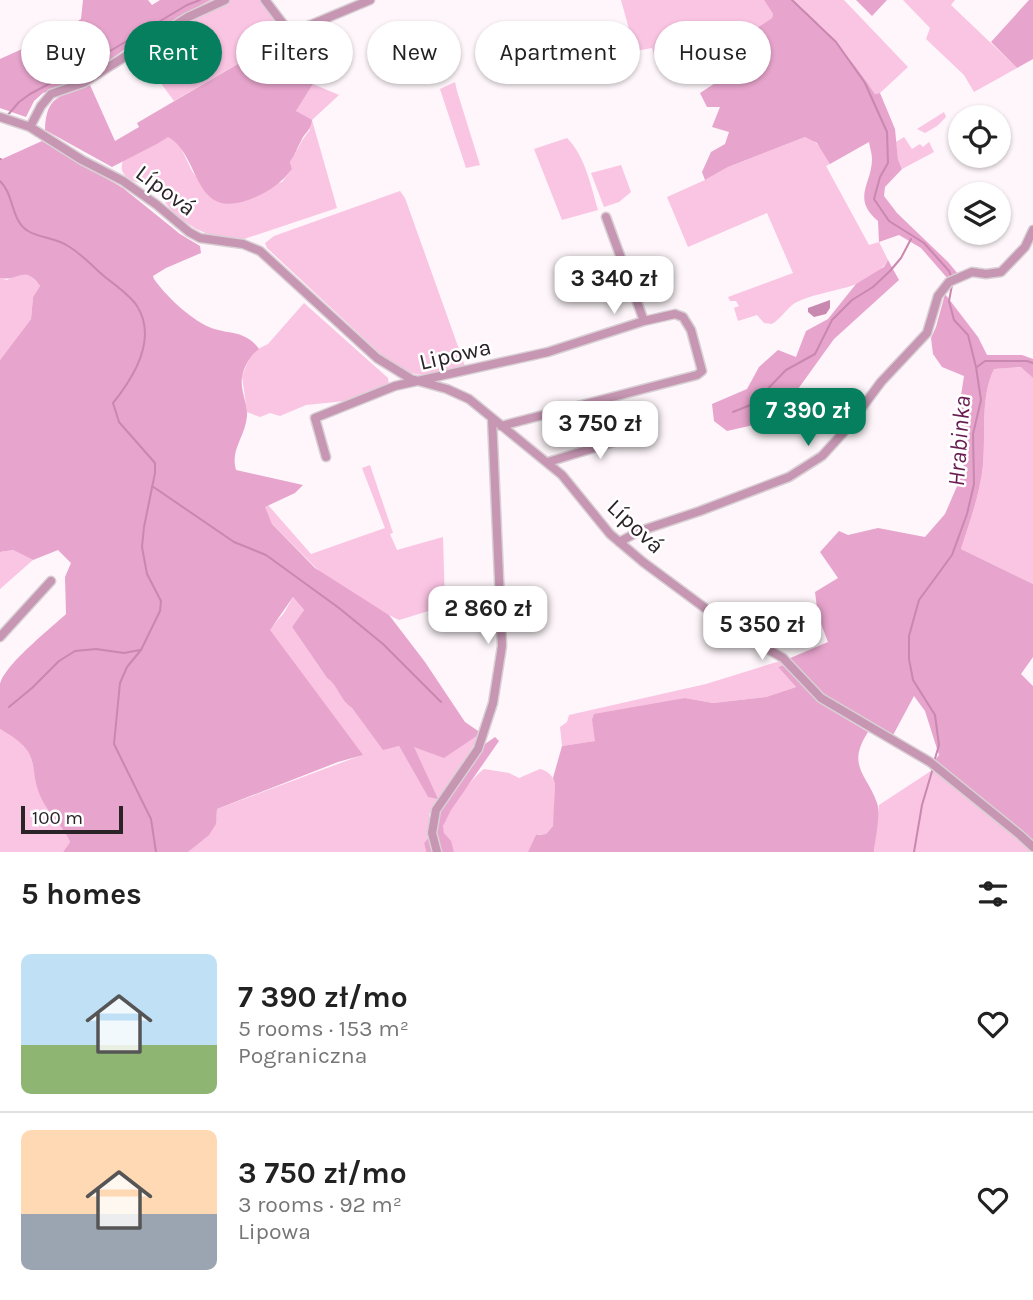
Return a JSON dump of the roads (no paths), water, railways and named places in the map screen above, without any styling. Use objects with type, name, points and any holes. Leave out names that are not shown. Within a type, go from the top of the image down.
[{"type":"street","points":[[30,127],[51,94],[83,83],[188,17],[225,0]]},
{"type":"street","points":[[265,0],[284,25],[296,30],[370,0]]},
{"type":"street","name":"Lípová","points":[[4,118],[30,127],[82,160],[123,181],[200,238],[243,244],[260,251],[377,358],[411,379],[447,389],[469,399],[562,475],[619,542],[736,631],[783,658],[821,698],[934,765],[1033,847]]},
{"type":"street","points":[[606,216],[644,321]]},
{"type":"street","points":[[619,542],[640,531],[700,512],[789,477],[822,456],[881,382],[927,333],[938,296],[945,286],[972,272],[1001,272],[1024,247],[1033,229]]},
{"type":"street","name":"Lipowa","points":[[326,457],[315,418],[395,386],[548,352],[644,321],[675,314],[683,317],[691,330],[702,371],[697,375],[501,426]]},
{"type":"street","points":[[437,852],[432,833],[436,810],[478,749],[493,703],[502,646],[492,418]]},
{"type":"street","points":[[548,463],[643,432]]},
{"type":"street","points":[[0,637],[51,581]]},
{"type":"waterway","name":"Hrabinka","points":[[7,116],[30,94],[200,0]]},
{"type":"waterway","name":"Hrabinka","points":[[792,0],[836,42],[865,83],[887,132],[888,163],[880,177],[874,199],[889,221],[924,243],[951,276]]},
{"type":"waterway","points":[[0,181],[5,186],[22,227],[63,243],[78,253],[130,298],[143,319],[145,331],[141,357],[129,382],[113,403],[119,422],[155,463],[142,547],[147,574],[161,601],[160,611],[141,650],[127,667],[120,683],[114,744],[151,819],[156,852]]},
{"type":"waterway","points":[[733,412],[753,404],[786,370],[815,354],[832,320],[852,300],[873,287],[890,271],[911,239]]},
{"type":"waterway","name":"Hrabinka","points":[[934,762],[939,745],[935,715],[913,680],[909,636],[919,600],[952,555],[967,514],[974,484],[973,434],[981,400],[968,335],[954,320],[949,301],[952,285]]},
{"type":"waterway","points":[[977,367],[985,361],[1033,363]]},
{"type":"waterway","points":[[152,486],[234,542],[266,555],[339,608],[383,644],[441,702]]},
{"type":"waterway","points":[[9,707],[59,661],[75,651],[96,649],[124,653],[140,650]]},
{"type":"waterway","name":"Hrabinka","points":[[914,852],[922,805],[933,768]]}]
